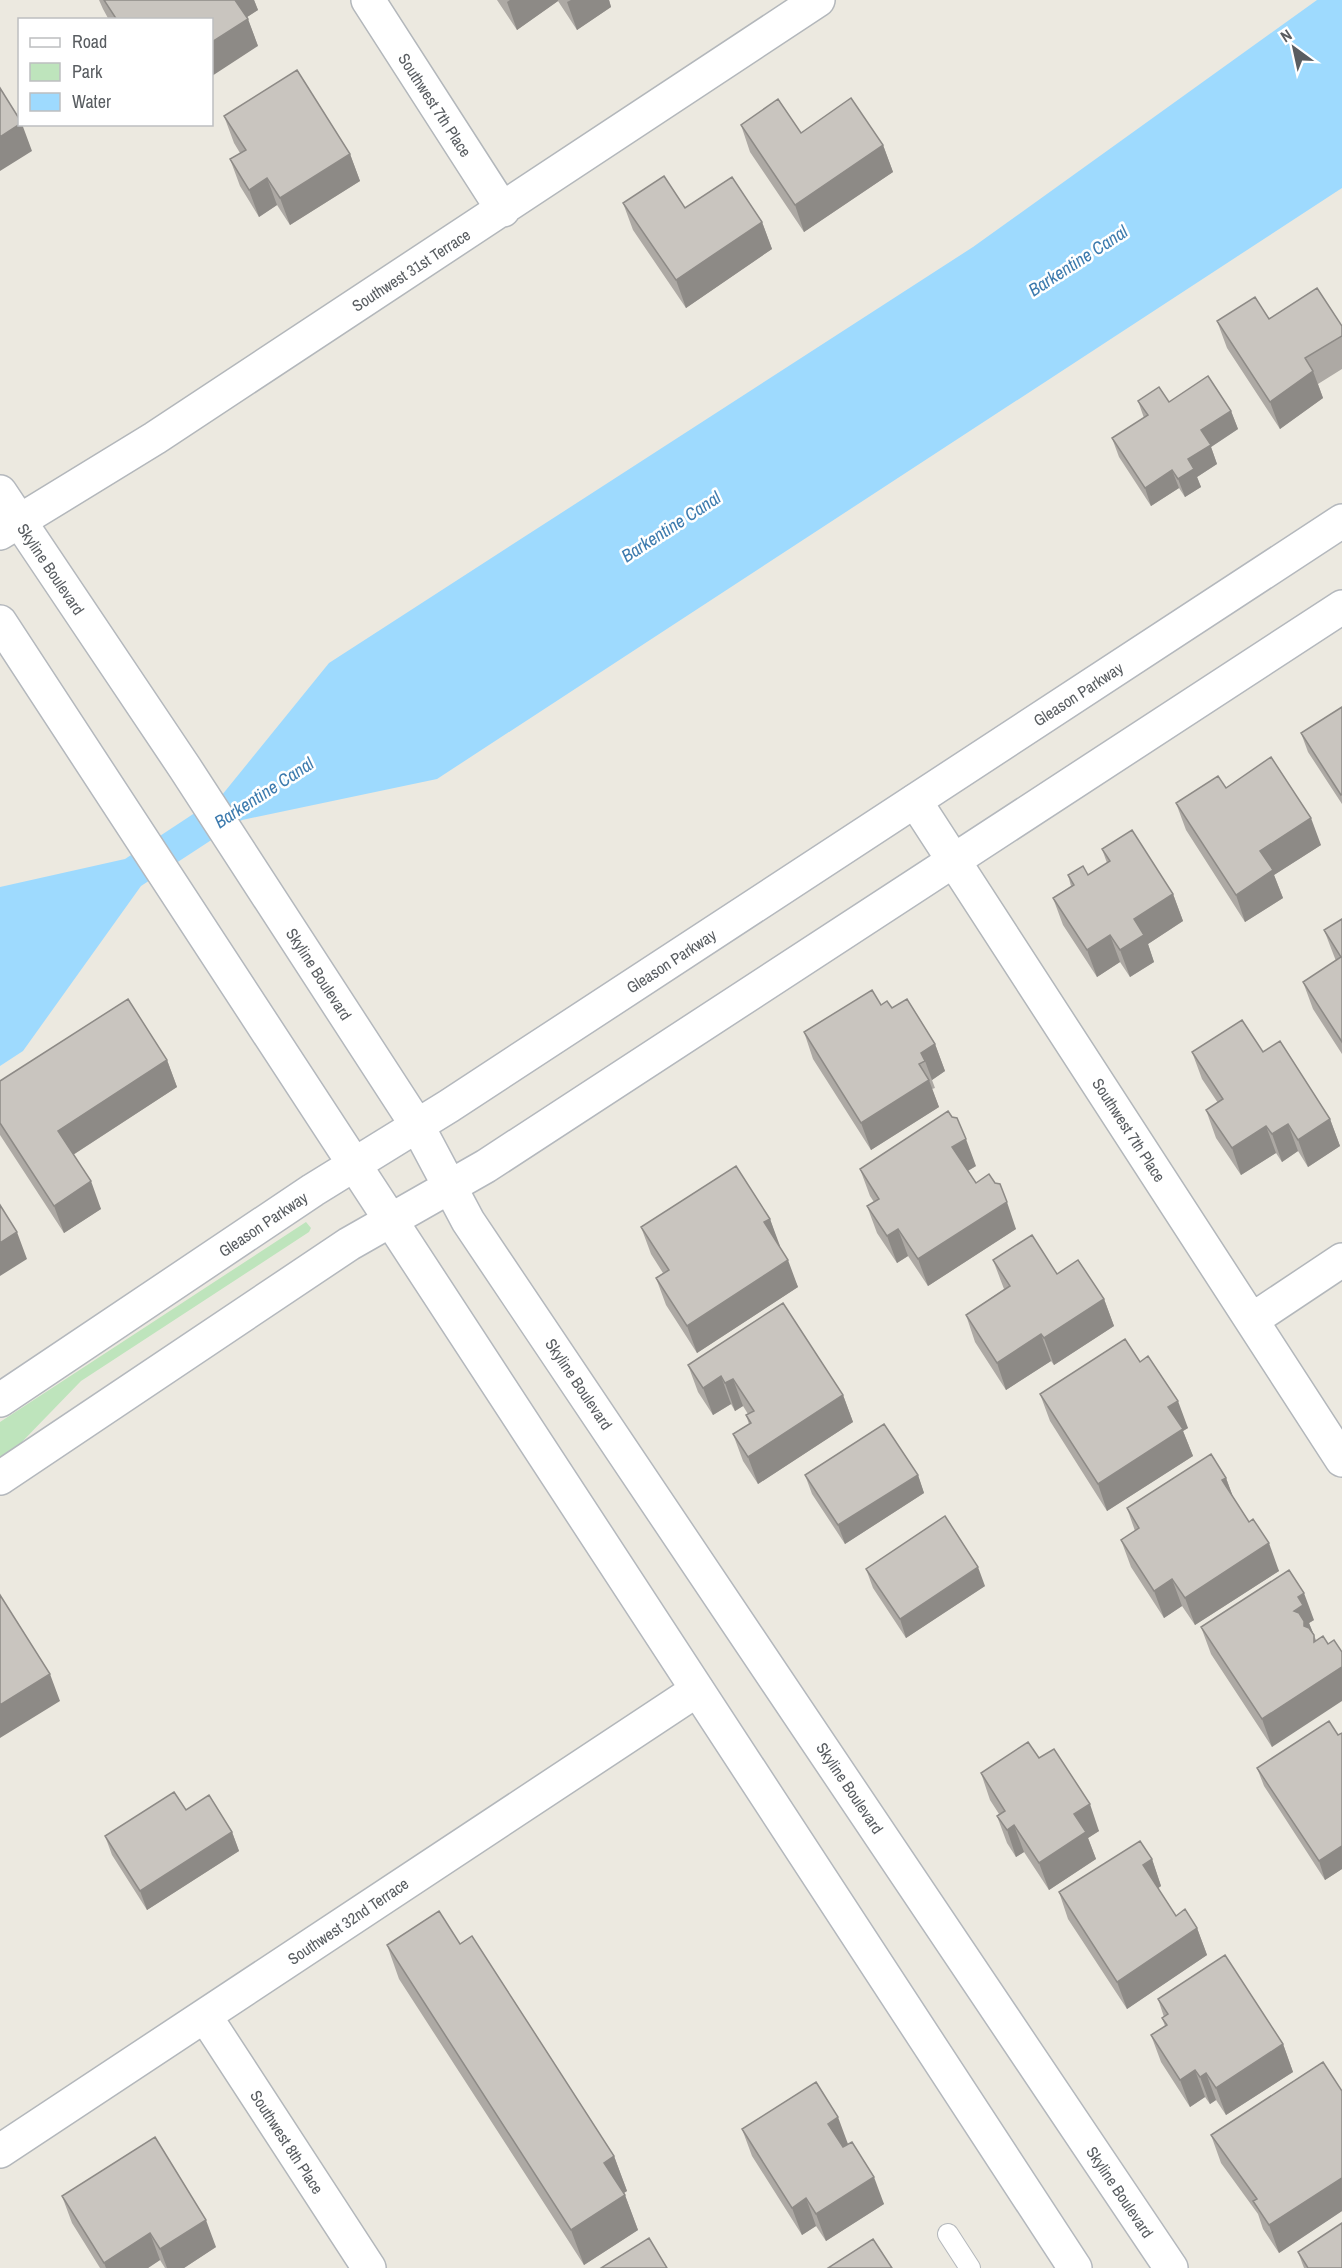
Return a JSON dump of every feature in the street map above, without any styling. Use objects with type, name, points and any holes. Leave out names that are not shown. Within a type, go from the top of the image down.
[{"type":"street","name":"Southwest 7th Place","points":[[368,0],[503,210]]},
{"type":"street","name":"Southwest 31st Terrace","points":[[9,527],[155,438],[818,0]]},
{"type":"street","name":"Skyline Boulevard","points":[[0,492],[9,527],[185,768],[417,1126],[468,1221],[1171,2268]]},
{"type":"street","name":"Gleason Parkway","points":[[0,1400],[356,1164],[1342,521]]},
{"type":"street","points":[[0,1478],[349,1244],[450,1187],[955,861],[1342,607]]},
{"type":"street","points":[[0,622],[1075,2268]]},
{"type":"street","name":"Southwest 7th Place","points":[[915,801],[1342,1460]]},
{"type":"street","points":[[1252,1320],[1342,1260]]},
{"type":"street","name":"Southwest 32nd Terrace","points":[[0,2151],[697,1690]]},
{"type":"street","name":"Southwest 8th Place","points":[[205,2016],[369,2268]]},
{"type":"lane","points":[[948,2234],[970,2268]]},
{"type":"green space","points":[[306,1222],[311,1228],[309,1232],[81,1381],[17,1447],[0,1459],[0,1422]]},
{"type":"water","name":"Barkentine Canal","points":[[1317,0],[1342,0],[1342,188],[437,779],[242,820],[141,886],[23,1051],[0,1066],[0,887],[125,859],[222,795],[329,663],[973,247]]},
{"type":"building","points":[[104,0],[235,0],[248,19],[213,41],[213,18],[116,18]]},
{"type":"building","points":[[297,70],[350,154],[280,198],[267,178],[249,190],[230,159],[246,150],[224,116]]},
{"type":"building","points":[[0,88],[18,117],[18,125],[0,137]]},
{"type":"building","points":[[851,98],[883,145],[795,205],[741,125],[778,99],[801,133]]},
{"type":"building","points":[[664,176],[685,208],[732,177],[762,222],[676,280],[623,203]]},
{"type":"building","points":[[1317,288],[1342,326],[1342,336],[1305,358],[1313,371],[1270,402],[1217,321],[1255,297],[1269,319]]},
{"type":"building","points":[[1208,376],[1231,411],[1201,430],[1211,445],[1188,459],[1194,469],[1178,479],[1172,470],[1145,488],[1112,438],[1148,415],[1138,401],[1159,387],[1169,402]]},
{"type":"building","points":[[1342,707],[1342,794],[1341,795],[1301,733]]},
{"type":"building","points":[[1271,757],[1311,818],[1260,851],[1273,870],[1236,895],[1176,803],[1218,776],[1226,788]]},
{"type":"building","points":[[1132,830],[1173,894],[1134,919],[1144,935],[1120,950],[1110,935],[1087,950],[1053,898],[1074,885],[1068,875],[1083,866],[1088,875],[1110,861],[1102,849]]},
{"type":"building","points":[[1342,919],[1342,1042],[1303,982],[1341,957],[1324,930]]},
{"type":"building","points":[[872,990],[881,1005],[887,1001],[892,1008],[907,999],[935,1044],[921,1053],[925,1061],[919,1064],[929,1080],[861,1123],[804,1032]]},
{"type":"building","points":[[128,999],[167,1060],[58,1131],[91,1181],[54,1206],[0,1123],[0,1081]]},
{"type":"building","points":[[1242,1020],[1263,1052],[1280,1041],[1330,1119],[1298,1140],[1288,1124],[1272,1134],[1266,1126],[1232,1148],[1206,1110],[1223,1099],[1192,1052]]},
{"type":"building","points":[[948,1111],[952,1117],[957,1118],[966,1139],[952,1147],[976,1183],[989,1174],[995,1183],[1000,1184],[1007,1202],[918,1259],[898,1229],[887,1236],[867,1206],[879,1199],[860,1169]]},
{"type":"building","points":[[736,1166],[770,1219],[764,1222],[788,1260],[687,1326],[656,1278],[669,1270],[641,1227]]},
{"type":"building","points":[[0,1205],[17,1232],[0,1243]]},
{"type":"building","points":[[1032,1235],[1057,1274],[1078,1260],[1104,1299],[1044,1338],[1041,1334],[997,1363],[966,1315],[1010,1286],[993,1260]]},
{"type":"building","points":[[783,1303],[843,1395],[748,1457],[733,1434],[751,1423],[746,1415],[754,1411],[733,1379],[725,1383],[721,1376],[703,1388],[688,1365]]},
{"type":"building","points":[[1125,1339],[1140,1362],[1148,1356],[1178,1401],[1168,1407],[1183,1429],[1098,1484],[1040,1394]]},
{"type":"building","points":[[884,1424],[918,1475],[838,1525],[805,1475]]},
{"type":"building","points":[[1211,1454],[1226,1478],[1222,1480],[1249,1522],[1253,1519],[1269,1543],[1185,1598],[1172,1579],[1154,1591],[1121,1540],[1139,1528],[1127,1508]]},
{"type":"building","points":[[945,1516],[978,1567],[900,1619],[866,1569]]},
{"type":"building","points":[[1289,1570],[1304,1593],[1298,1597],[1303,1605],[1294,1611],[1299,1613],[1304,1626],[1309,1628],[1314,1635],[1314,1642],[1323,1636],[1328,1644],[1334,1640],[1342,1652],[1342,1667],[1262,1719],[1201,1627]]},
{"type":"building","points":[[0,1595],[50,1674],[0,1705]]},
{"type":"building","points":[[1329,1721],[1338,1735],[1342,1733],[1342,1846],[1319,1861],[1257,1768]]},
{"type":"building","points":[[1028,1742],[1039,1758],[1054,1749],[1090,1804],[1074,1814],[1086,1832],[1039,1863],[1014,1825],[1007,1830],[997,1816],[1005,1811],[981,1773]]},
{"type":"building","points":[[174,1792],[186,1810],[209,1795],[232,1832],[140,1891],[105,1836]]},
{"type":"building","points":[[1140,1841],[1152,1859],[1143,1865],[1176,1916],[1185,1909],[1197,1928],[1117,1982],[1059,1892]]},
{"type":"building","points":[[439,1911],[460,1944],[472,1936],[614,2156],[604,2163],[625,2195],[571,2230],[387,1945]]},
{"type":"building","points":[[1225,1955],[1283,2044],[1216,2088],[1206,2073],[1200,2077],[1195,2070],[1180,2080],[1151,2035],[1167,2025],[1162,2018],[1168,2014],[1158,1999]]},
{"type":"building","points":[[1323,2062],[1342,2091],[1342,2178],[1269,2225],[1253,2201],[1257,2199],[1211,2135]]},
{"type":"building","points":[[816,2082],[838,2117],[828,2124],[843,2147],[852,2142],[874,2177],[816,2214],[806,2198],[792,2208],[742,2129]]},
{"type":"building","points":[[155,2137],[206,2220],[160,2249],[150,2233],[104,2263],[62,2196]]},
{"type":"building","points":[[1342,2223],[1342,2268],[1308,2268],[1298,2252]]},
{"type":"building","points":[[649,2238],[667,2268],[601,2268]]},
{"type":"building","points":[[873,2239],[892,2268],[828,2268]]}]
